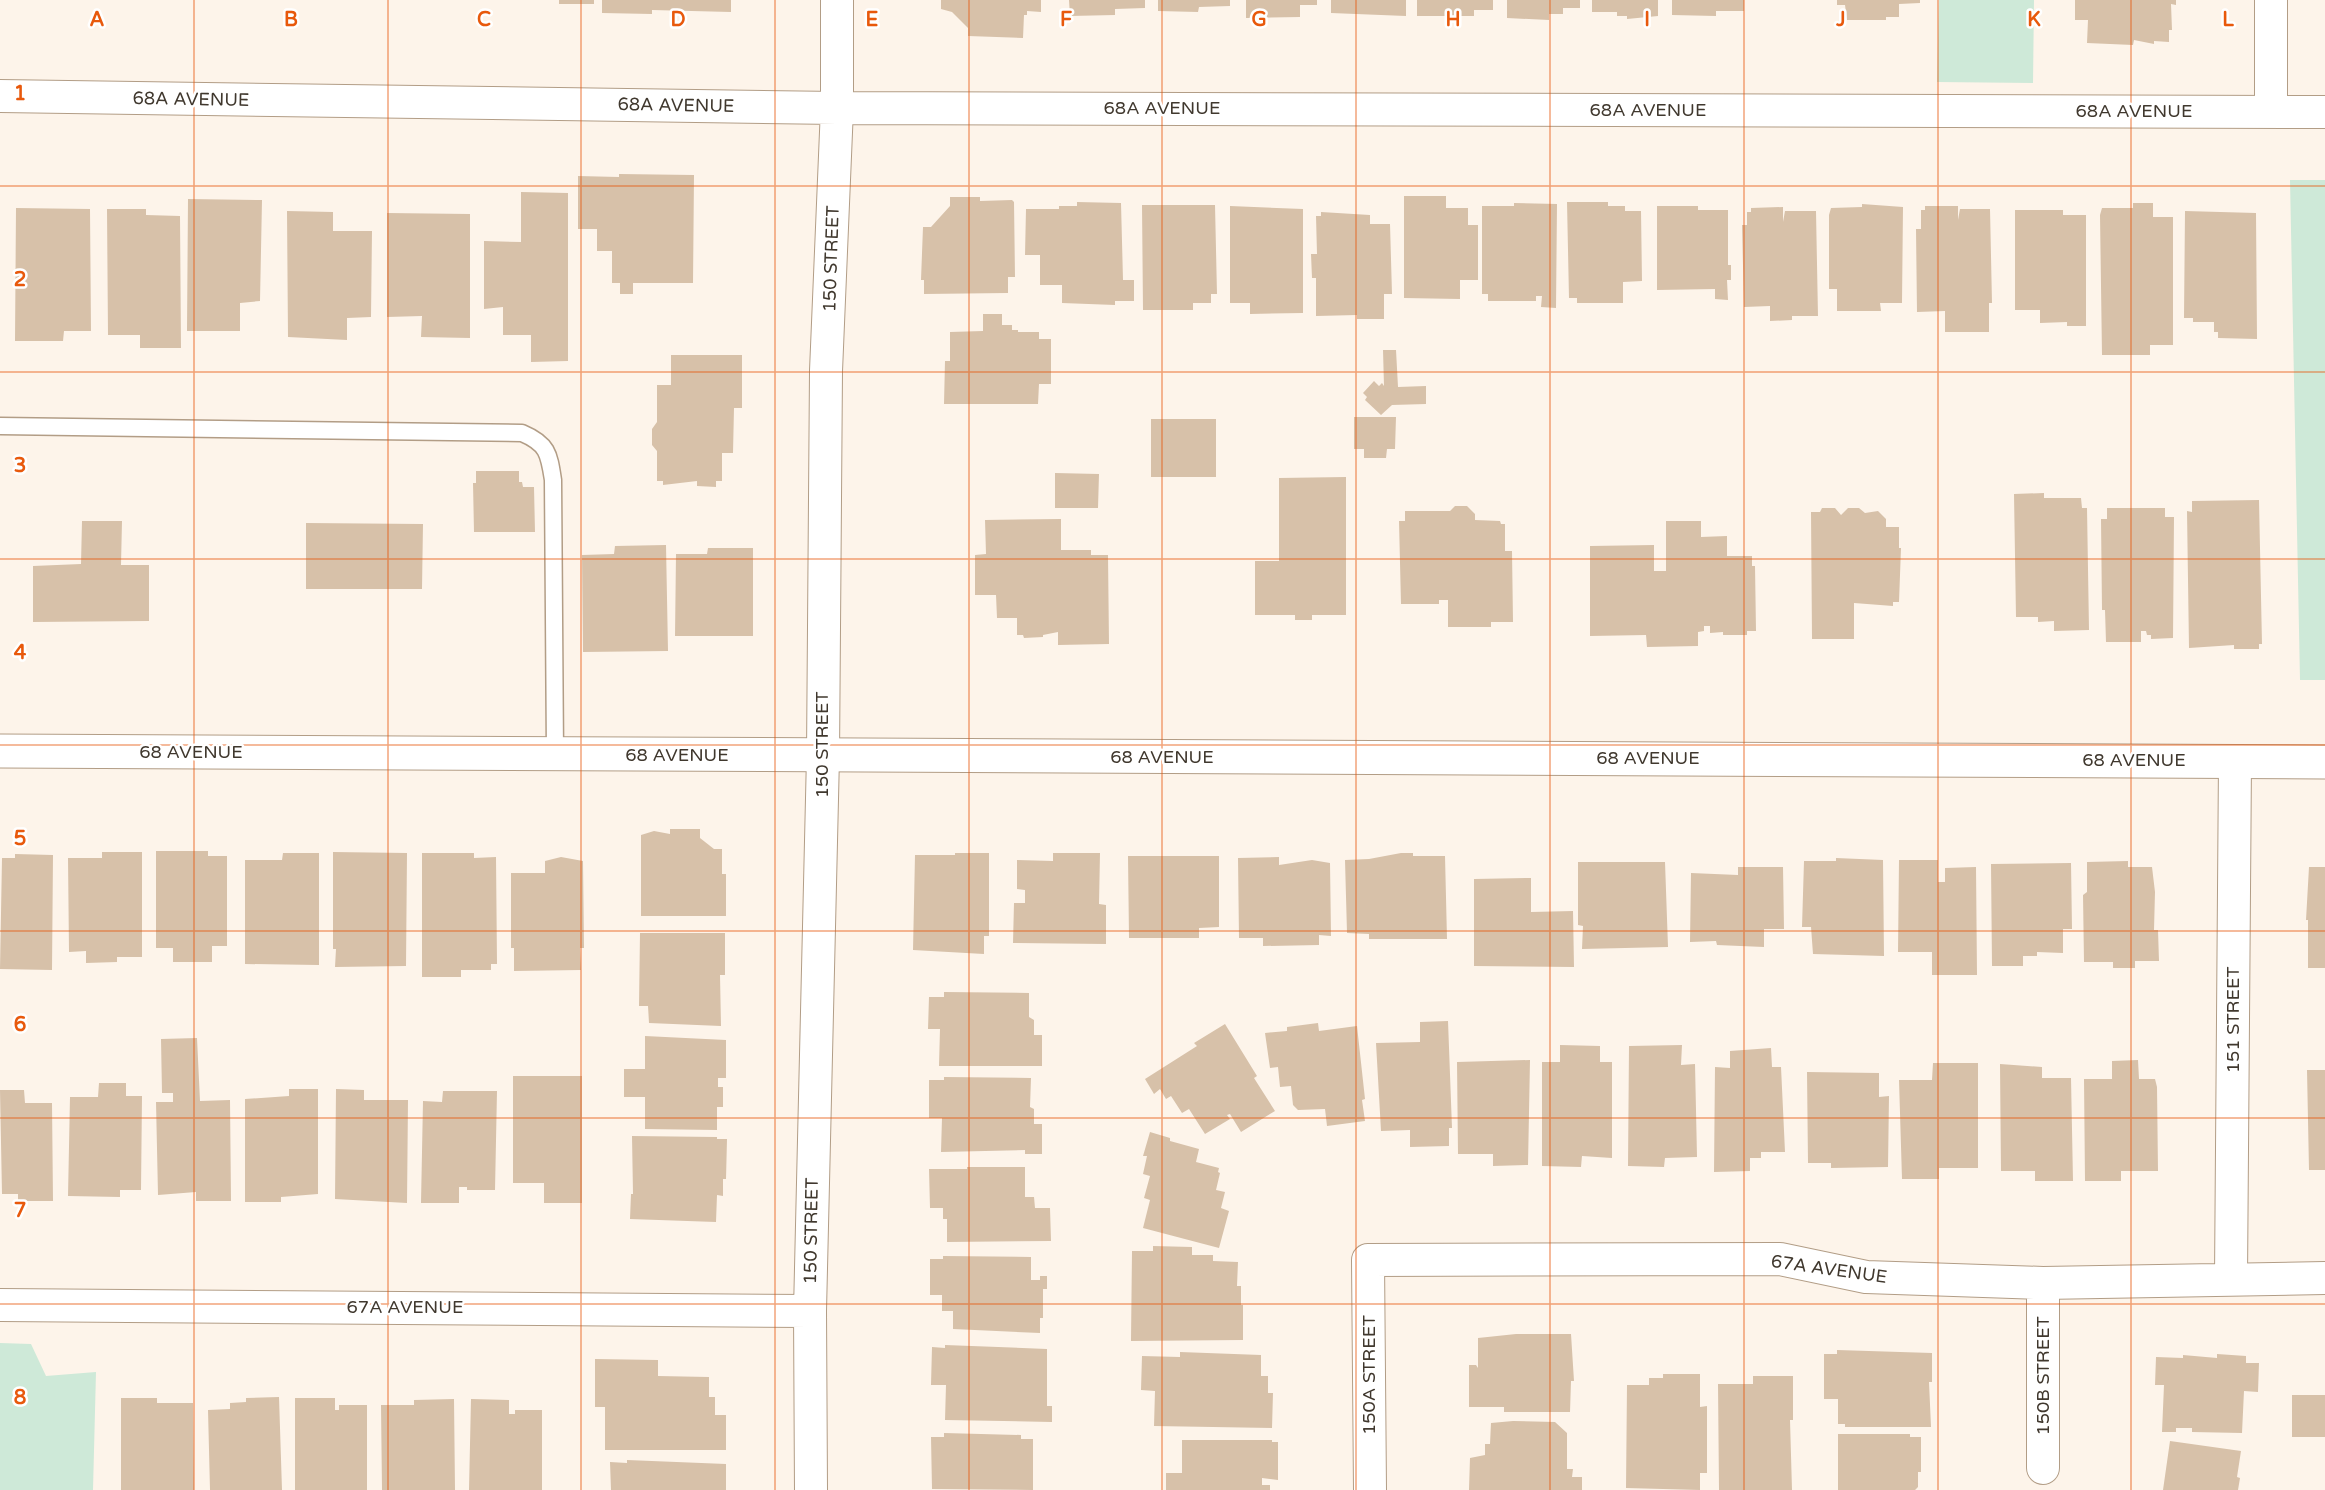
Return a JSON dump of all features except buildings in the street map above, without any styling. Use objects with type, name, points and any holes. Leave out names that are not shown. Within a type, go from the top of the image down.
[{"type":"street","name":"150 STREET","points":[[811,1490],[810,1311],[823,756],[826,372],[837,108],[837,0]]},
{"type":"street","points":[[2271,0],[2271,112]]},
{"type":"street","name":"68A AVENUE","points":[[0,96],[837,108],[2325,112]]},
{"type":"street","name":"68 AVENUE","points":[[0,751],[2325,762]]},
{"type":"street","name":"151 STREET","points":[[2231,1279],[2235,761]]},
{"type":"street","name":"67A AVENUE","points":[[1368,1260],[1780,1259],[1866,1277],[2043,1283],[2325,1278]]},
{"type":"street","name":"150A STREET","points":[[1368,1260],[1370,1490]]},
{"type":"street","name":"150B STREET","points":[[2043,1283],[2043,1468]]},
{"type":"street","name":"67A AVENUE","points":[[0,1305],[810,1311]]},
{"type":"lane","points":[[0,426],[522,433],[539,440],[550,457],[553,480],[555,754]]},
{"type":"green space","points":[[1939,0],[2034,0],[2033,83],[1937,82]]},
{"type":"green space","points":[[2290,180],[2325,180],[2325,680],[2300,680]]},
{"type":"green space","points":[[0,1343],[31,1344],[46,1376],[96,1372],[93,1490],[0,1490]]}]
